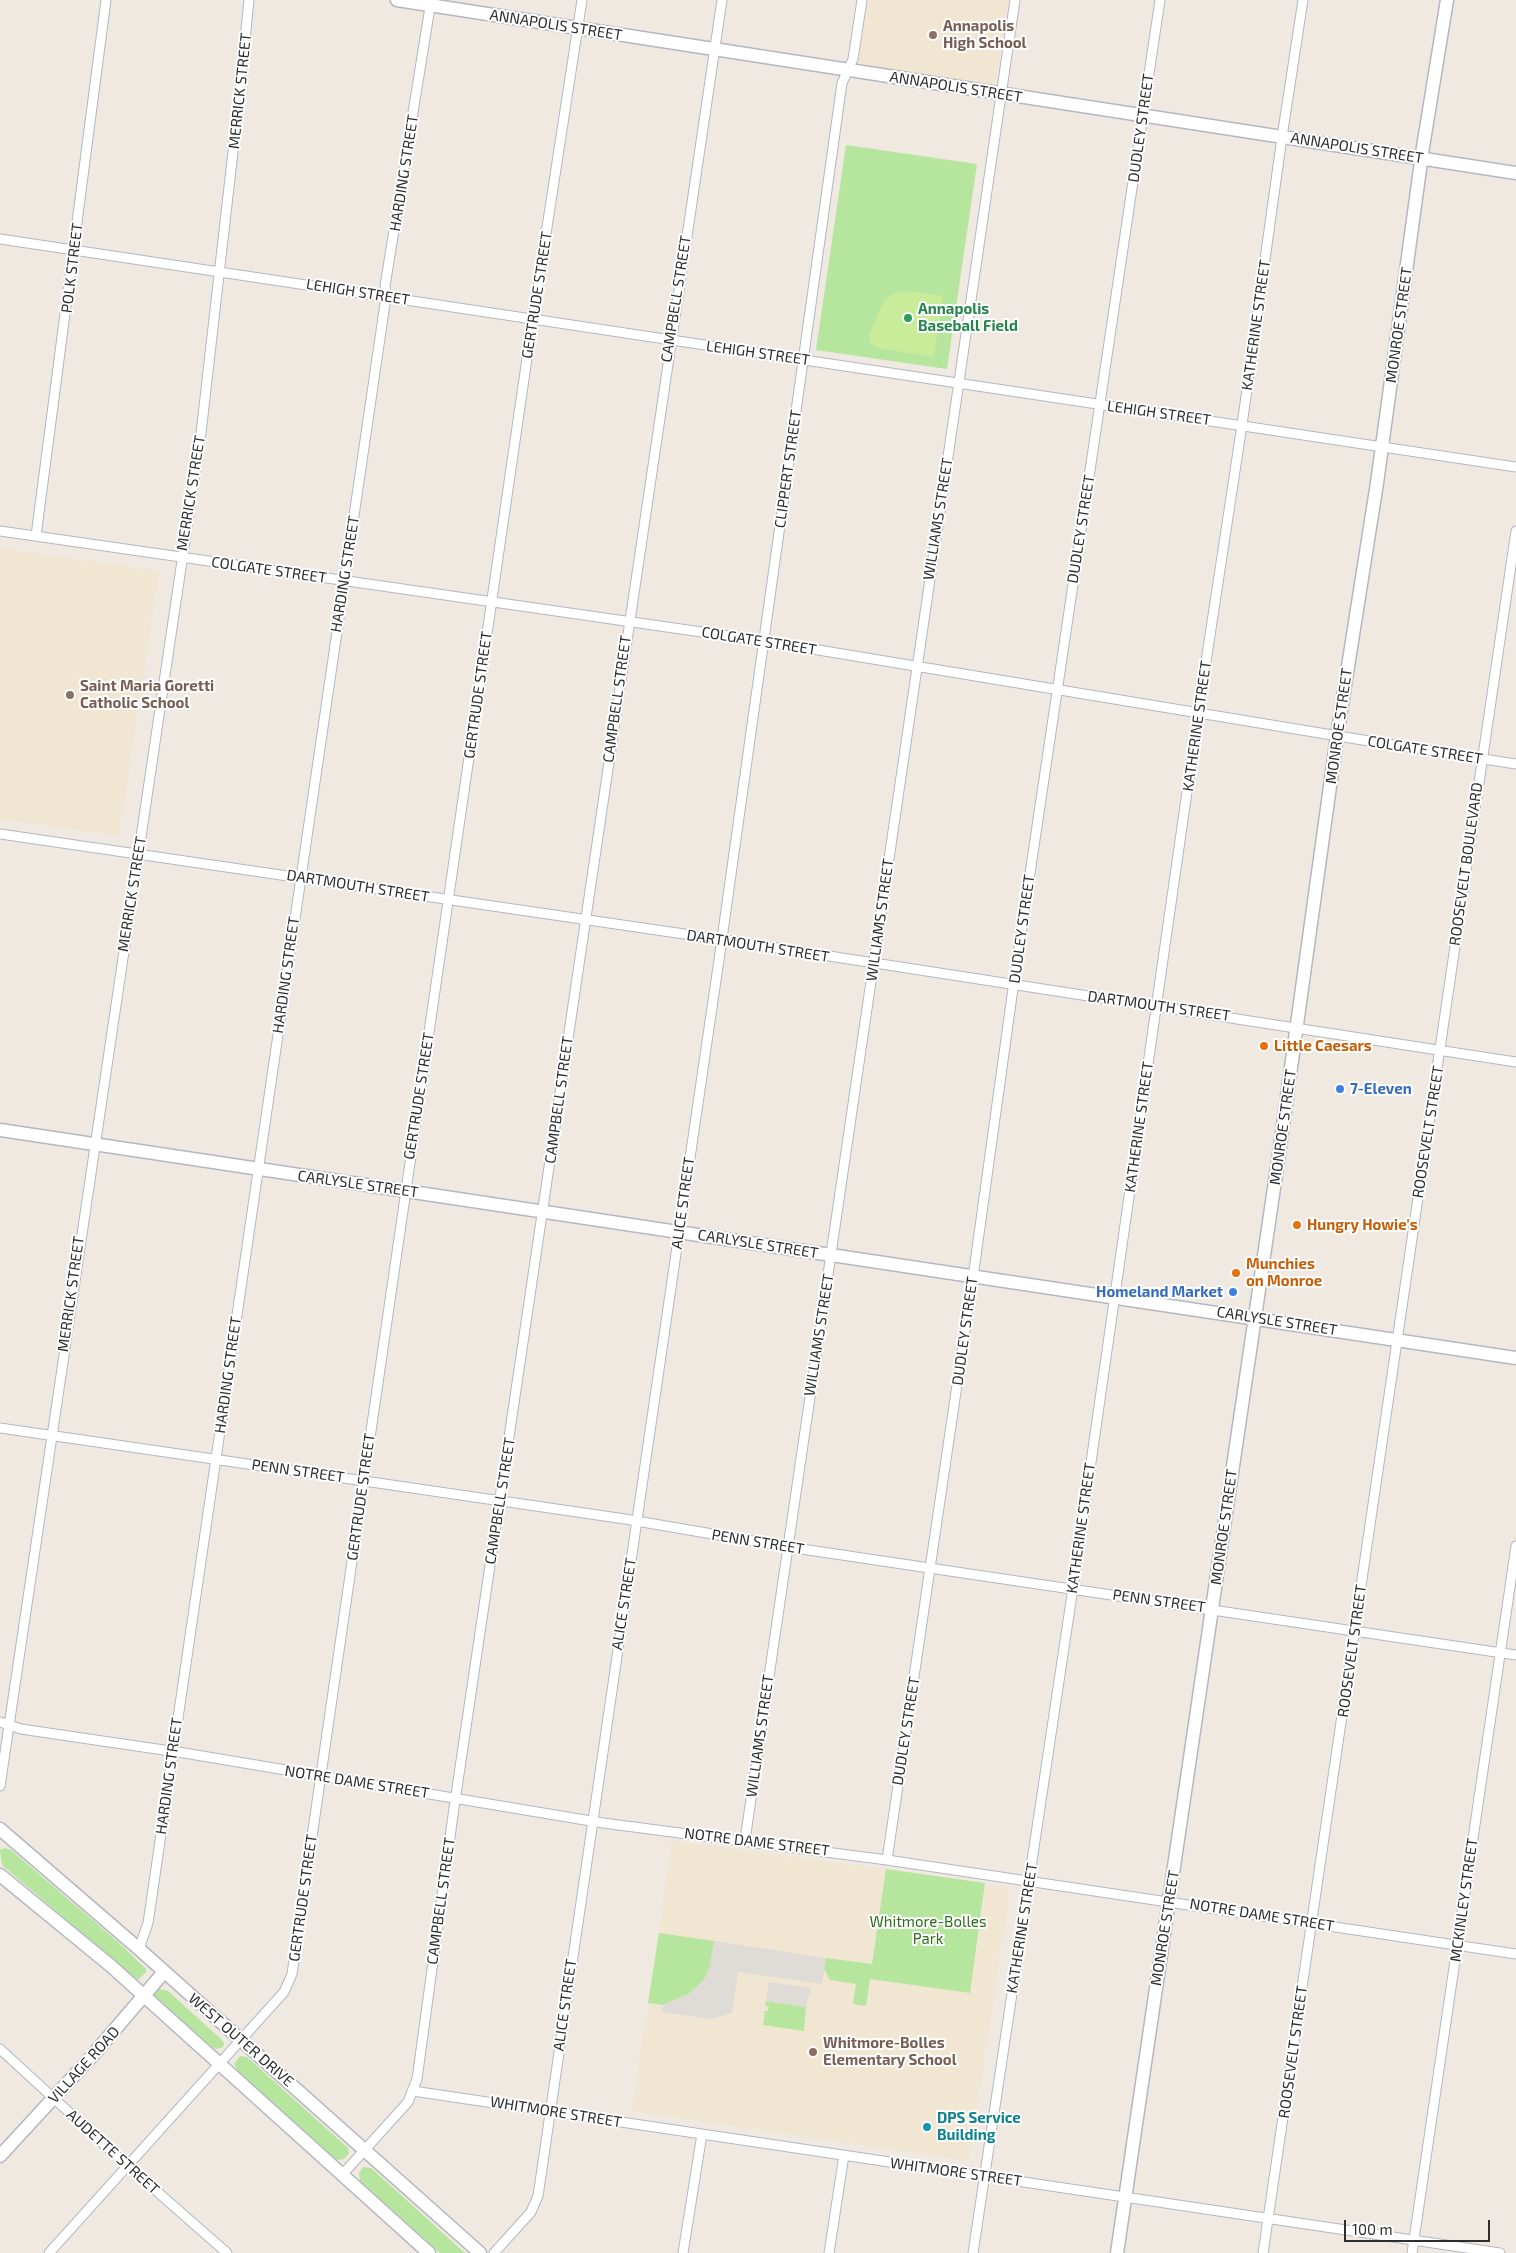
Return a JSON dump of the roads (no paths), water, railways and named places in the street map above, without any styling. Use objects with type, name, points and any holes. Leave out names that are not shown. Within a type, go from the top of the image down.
[{"type":"street","name":"POLK STREET","points":[[36,536],[75,250],[106,0]]},
{"type":"street","name":"MERRICK STREET","points":[[0,1786],[4,1723],[51,1436],[201,433],[249,0]]},
{"type":"street","name":"ANNAPOLIS STREET","points":[[397,0],[431,2],[578,28],[1516,174]]},
{"type":"street","name":"GERTRUDE STREET","points":[[50,2253],[220,2064],[289,1984],[533,319],[582,0]]},
{"type":"street","name":"CAMPBELL STREET","points":[[342,2175],[408,2102],[417,2079],[456,1798],[544,1212],[628,622],[722,0]]},
{"type":"street","name":"CLIPPERT STREET","points":[[722,940],[842,83],[853,59],[862,0]]},
{"type":"street","name":"WILLIAMS STREET","points":[[745,1840],[1015,0]]},
{"type":"street","name":"DUDLEY STREET","points":[[887,1860],[973,1276],[1013,984],[1160,0]]},
{"type":"street","name":"KATHERINE STREET","points":[[973,2253],[1072,1588],[1303,0]]},
{"type":"street","name":"MONROE STREET","points":[[1117,2253],[1255,1318],[1337,736],[1382,447],[1446,0]]},
{"type":"street","name":"HARDING STREET","points":[[139,1949],[148,1922],[386,297],[385,286],[431,2]]},
{"type":"street","name":"LEHIGH STREET","points":[[0,239],[1516,467]]},
{"type":"street","name":"COLGATE STREET","points":[[0,531],[764,641],[1516,764]]},
{"type":"street","name":"ROOSEVELT BOULEVARD","points":[[1440,1049],[1516,531]]},
{"type":"street","name":"DARTMOUTH STREET","points":[[0,834],[722,940],[1516,1062]]},
{"type":"street","name":"ALICE STREET","points":[[494,2253],[536,2204],[722,940]]},
{"type":"street","name":"ROOSEVELT STREET","points":[[1264,2253],[1440,1049]]},
{"type":"street","name":"CARLYSLE STREET","points":[[0,1130],[1114,1296],[1516,1358]]},
{"type":"street","name":"PENN STREET","points":[[0,1428],[637,1521],[788,1547],[1516,1655]]},
{"type":"street","name":"MCKINLEY STREET","points":[[1412,2253],[1516,1546]]},
{"type":"street","name":"NOTRE DAME STREET","points":[[4,1723],[21,1729],[653,1830],[745,1840],[1029,1880],[1516,1954]]},
{"type":"street","name":"WEST OUTER DRIVE","points":[[0,1830],[242,2039],[480,2253]]},
{"type":"street","name":"WEST OUTER DRIVE","points":[[0,1875],[59,1922],[144,1995],[429,2253]]},
{"type":"street","name":"VILLAGE ROAD","points":[[0,2156],[133,2010],[164,1972]]},
{"type":"street","name":"AUDETTE STREET","points":[[0,2049],[53,2099],[227,2253]]},
{"type":"street","name":"WHITMORE STREET","points":[[413,2090],[1500,2253]]},
{"type":"street","points":[[683,2253],[702,2134]]},
{"type":"street","points":[[829,2253],[844,2155]]},
{"type":"place","name":"Annapolis High School","points":[[933,35]]},
{"type":"place","name":"Annapolis Baseball Field","points":[[908,318]]},
{"type":"place","name":"Saint Maria Goretti Catholic School","points":[[70,695]]},
{"type":"place","name":"Little Caesars","points":[[1264,1046]]},
{"type":"place","name":"7-Eleven","points":[[1340,1089]]},
{"type":"place","name":"Hungry Howie's","points":[[1297,1225]]},
{"type":"place","name":"Munchies on Monroe","points":[[1236,1273]]},
{"type":"place","name":"Homeland Market","points":[[1233,1292]]},
{"type":"place","name":"Whitmore-Bolles Elementary School","points":[[813,2052]]},
{"type":"place","name":"DPS Service Building","points":[[927,2127]]},
{"type":"park label","name":"Whitmore-Bolles Park","points":[[928,1930]]}]
